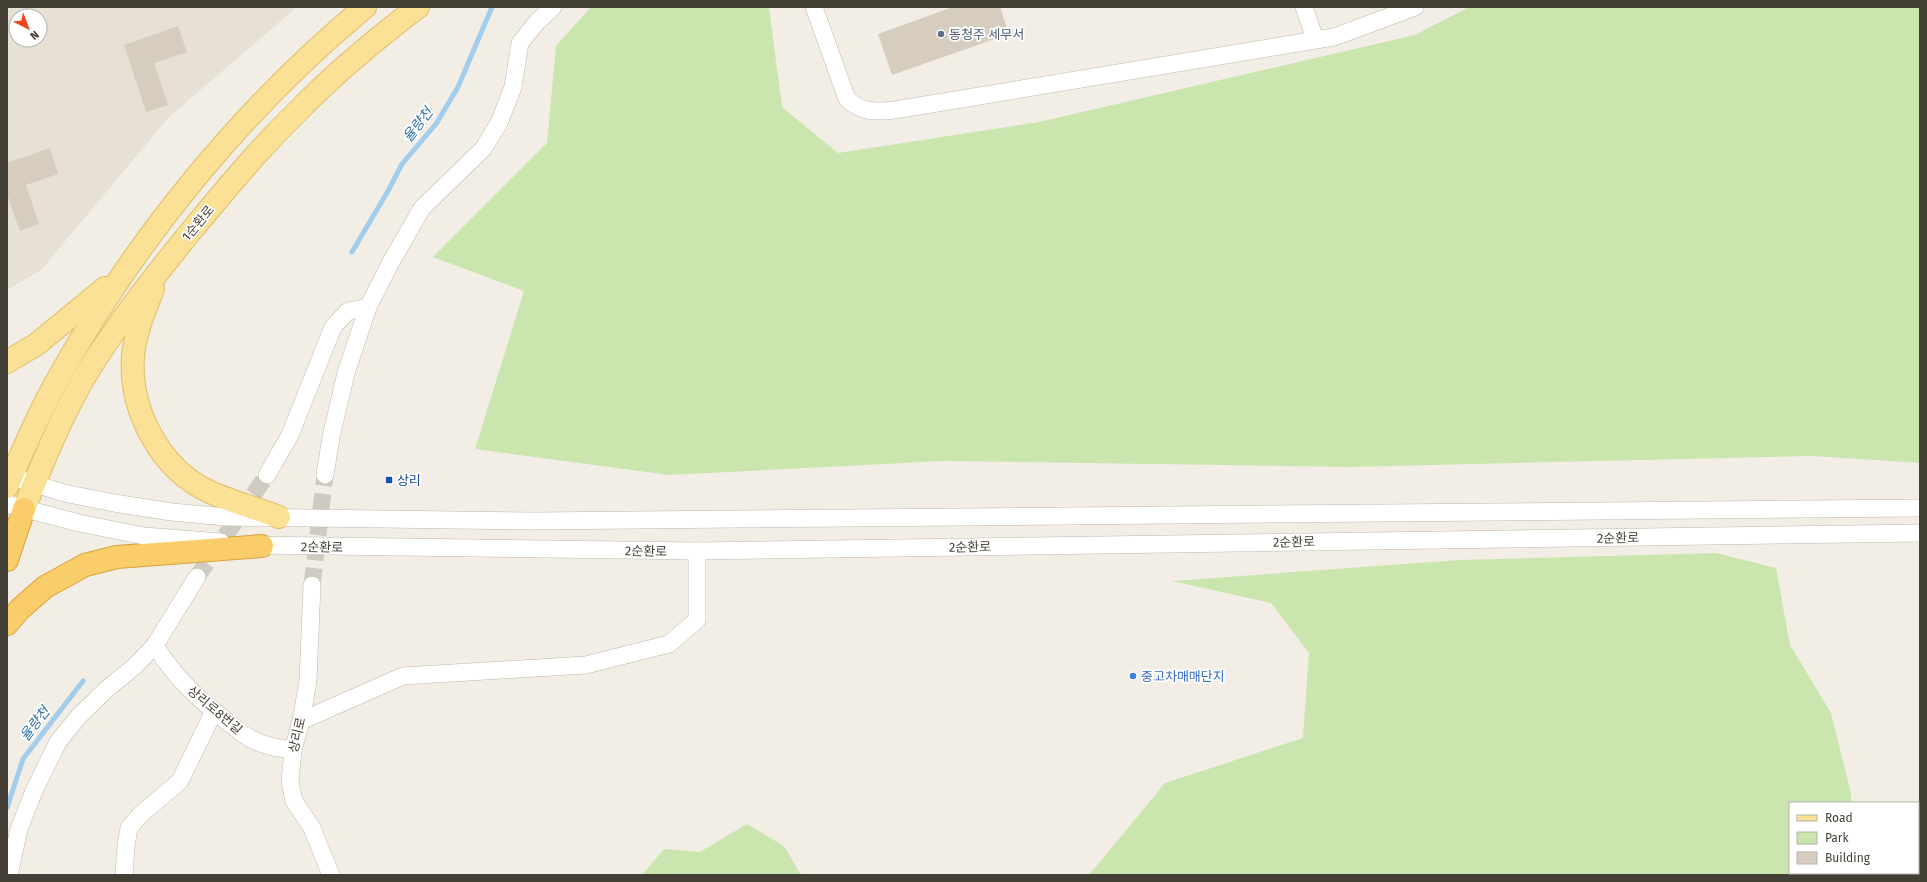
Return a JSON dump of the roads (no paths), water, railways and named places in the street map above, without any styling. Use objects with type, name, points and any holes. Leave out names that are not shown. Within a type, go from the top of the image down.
[{"type":"highway","points":[[7,560],[15,506]]},
{"type":"highway","points":[[7,624],[20,609],[44,587],[85,565],[117,556],[262,546]]},
{"type":"main road","points":[[8,479],[58,378],[130,265],[186,190],[223,146],[289,75],[329,37],[365,7]]},
{"type":"main road","name":"1순환로","points":[[15,506],[34,484],[59,426],[88,372],[120,322],[164,264],[217,200],[298,111],[345,66],[418,7]]},
{"type":"main road","points":[[164,264],[144,314],[134,355],[133,375],[136,392],[147,428],[166,456],[186,476],[209,491],[279,517]]},
{"type":"main road","points":[[7,362],[38,344],[62,326],[130,265]]},
{"type":"street","points":[[325,476],[331,437],[346,373],[368,307],[391,262],[422,208],[483,149],[499,122],[513,87],[520,43],[537,22],[553,7]]},
{"type":"street","points":[[814,7],[847,99],[855,106],[870,112],[895,110],[1334,37],[1415,7]]},
{"type":"street","points":[[1304,7],[1315,39]]},
{"type":"street","points":[[267,475],[290,435],[333,327],[348,311],[368,307]]},
{"type":"street","points":[[8,479],[34,484]]},
{"type":"street","name":"2순환로","points":[[34,484],[64,493],[172,512],[226,517],[535,521],[1920,508]]},
{"type":"street","name":"2순환로","points":[[15,506],[79,523],[144,536],[262,546],[697,551],[1920,533]]},
{"type":"street","points":[[301,721],[403,676],[586,665],[669,644],[697,620],[697,551]]},
{"type":"street","points":[[9,875],[13,829],[58,742],[84,711],[108,688],[135,666],[155,645],[197,577]]},
{"type":"street","name":"상리로","points":[[312,585],[308,681],[301,721],[293,750],[290,781],[294,801],[312,828],[331,875]]},
{"type":"street","name":"상리로8번길","points":[[155,645],[167,665],[196,697],[250,739],[272,747],[293,750]]},
{"type":"street","points":[[124,875],[129,828],[140,815],[180,781],[214,711]]},
{"type":"waterway","name":"율량천","points":[[352,252],[402,164],[436,124],[458,87],[492,7]]},
{"type":"waterway","name":"율량천","points":[[7,808],[23,759],[83,681]]},
{"type":"tunnel","points":[[197,577],[267,475]]},
{"type":"tunnel","points":[[312,585],[325,475]]},
{"type":"place","name":"동청주 세무서","points":[[941,34]]},
{"type":"place","name":"상리","points":[[389,480]]},
{"type":"place","name":"중고차매매단지","points":[[1133,676]]}]
